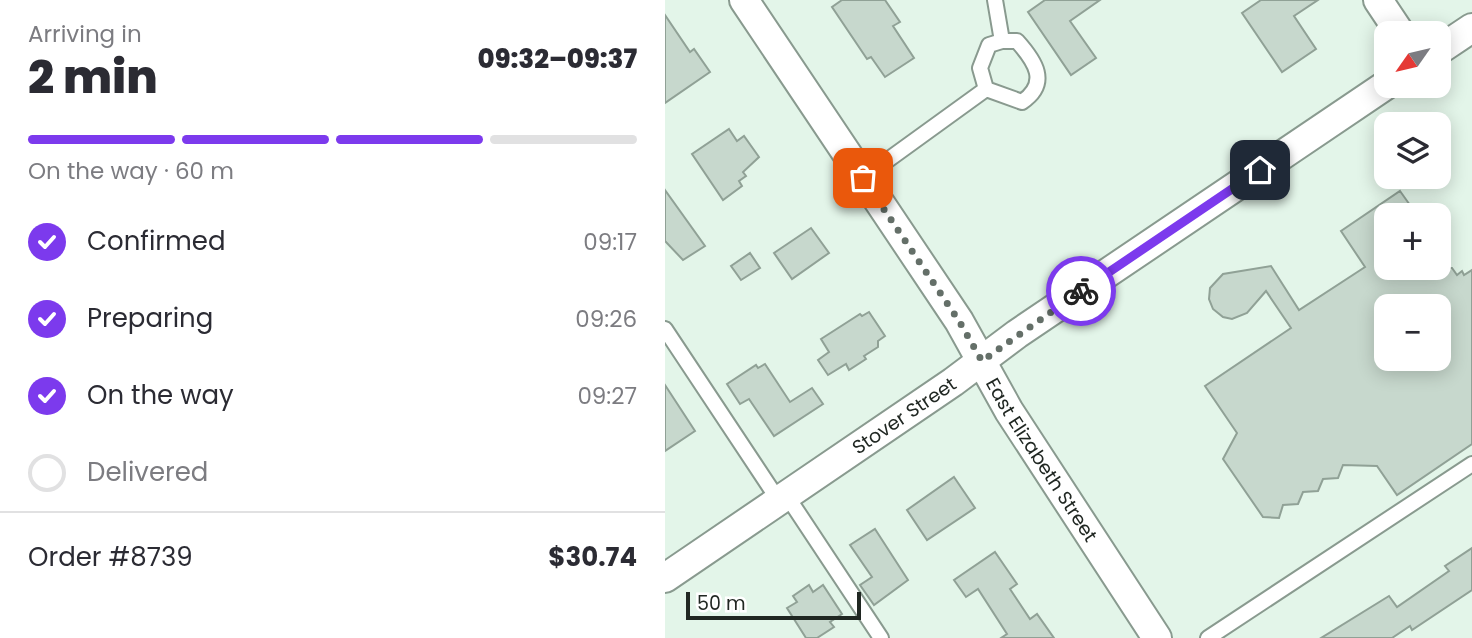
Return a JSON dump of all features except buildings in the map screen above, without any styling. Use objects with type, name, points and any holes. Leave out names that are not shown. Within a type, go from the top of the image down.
[{"type":"street","name":"East Elizabeth Street","points":[[744,0],[959,321],[1009,411],[1157,638]]},
{"type":"street","points":[[1378,0],[1392,21]]},
{"type":"street","points":[[1451,42],[1472,28]]},
{"type":"street","name":"Stover Street","points":[[665,578],[982,361],[1017,334],[1374,93]]},
{"type":"lane","points":[[995,0],[1002,41]]},
{"type":"lane","points":[[1002,41],[1017,41],[1035,61],[1038,82],[1030,96],[1022,102],[986,89],[980,68],[982,57],[989,45],[1002,41]]},
{"type":"lane","points":[[863,178],[986,89]]},
{"type":"lane","points":[[665,329],[881,638]]},
{"type":"lane","points":[[1208,638],[1472,464]]},
{"type":"way so far","points":[[863,178],[959,321],[982,361],[1081,291]]},
{"type":"route","points":[[1081,291],[1260,170]]}]
